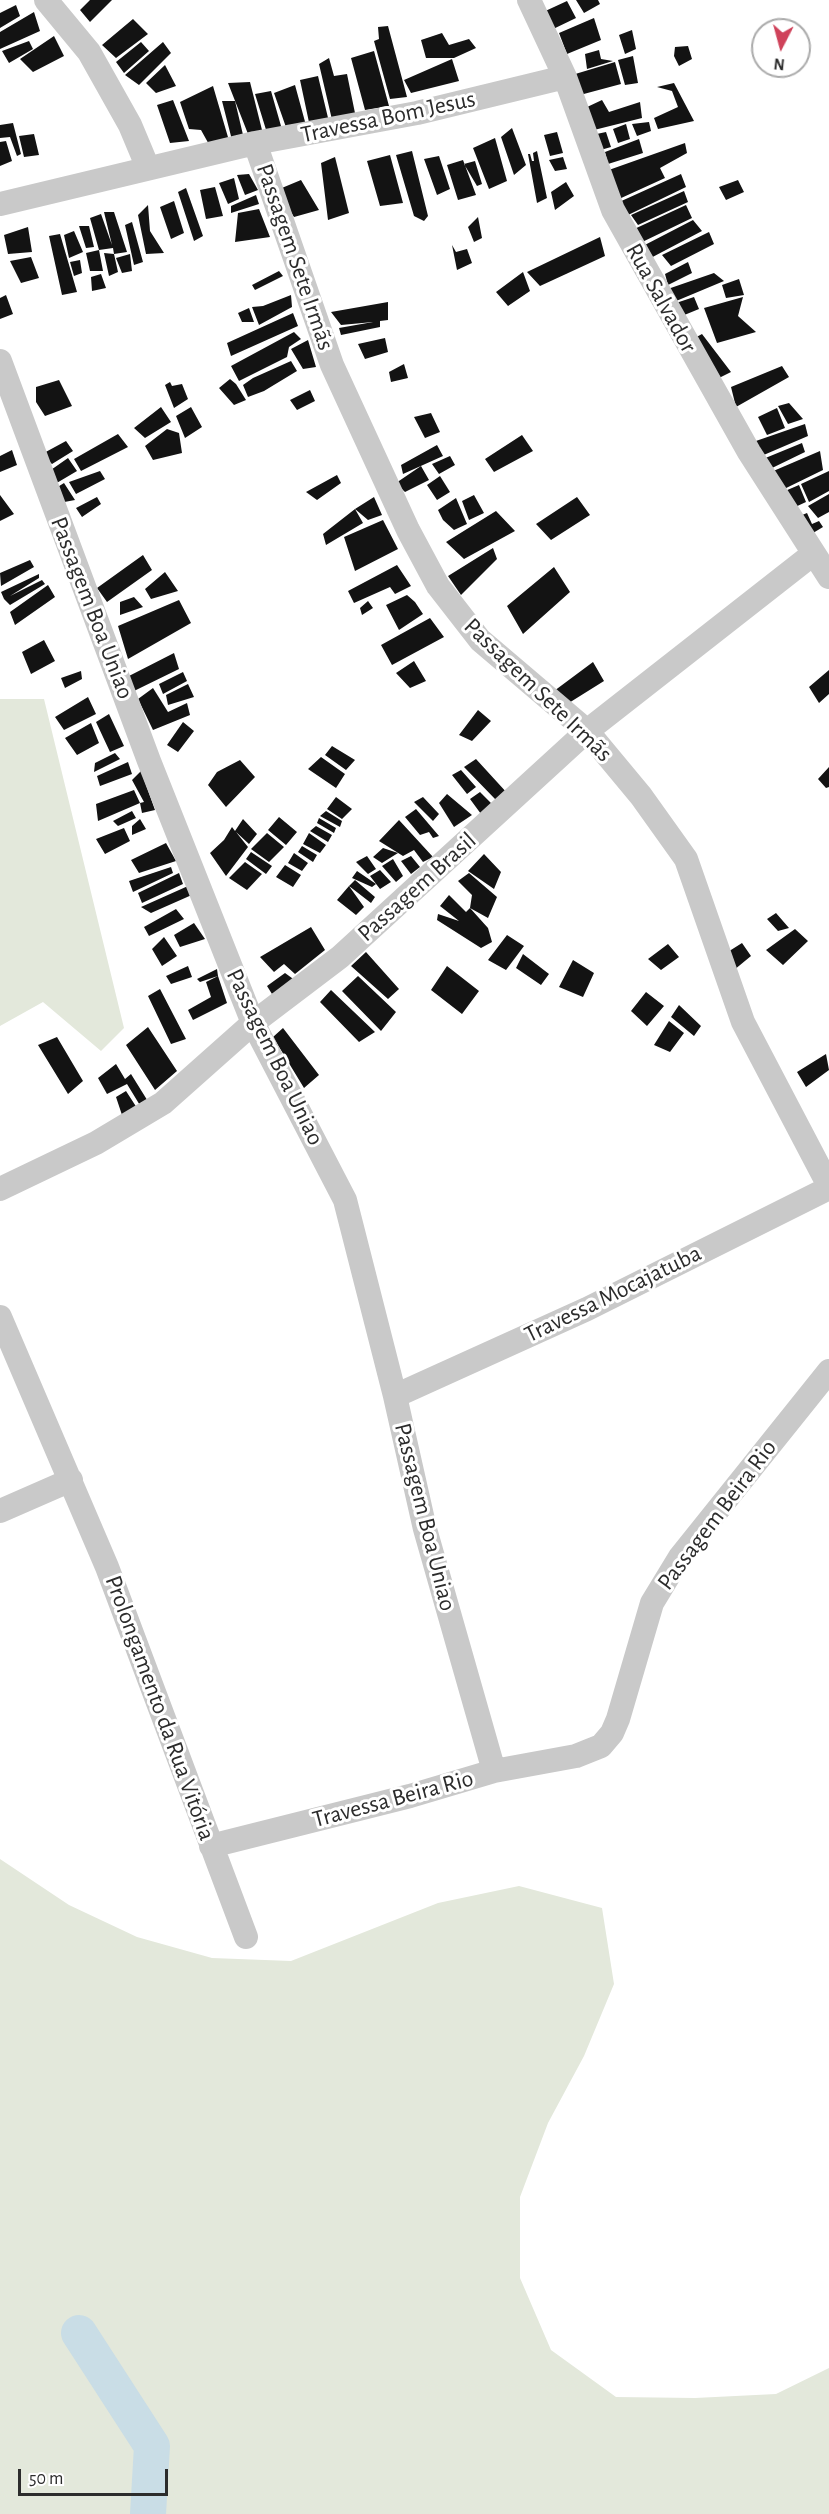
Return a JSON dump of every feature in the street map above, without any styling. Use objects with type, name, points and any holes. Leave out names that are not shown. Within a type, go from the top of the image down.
[{"type":"street","points":[[46,0],[89,51],[130,125],[148,168]]},
{"type":"street","name":"Rua Salvador","points":[[529,0],[565,77],[613,210],[749,452],[829,578]]},
{"type":"street","name":"Travessa Bom Jesus","points":[[0,204],[255,143],[417,113],[565,77]]},
{"type":"street","name":"Passagem Sete Irmãs","points":[[255,143],[332,365],[408,530],[438,586],[480,640],[587,731],[641,796],[686,859],[729,988],[764,1062],[829,1187]]},
{"type":"street","name":"Passagem Boa Uniao","points":[[0,361],[149,761],[253,1023],[345,1200],[395,1396],[425,1529],[494,1771]]},
{"type":"street","name":"Passagem Brasil","points":[[0,1189],[96,1143],[163,1103],[253,1023],[340,957],[587,731],[813,554]]},
{"type":"street","name":"Travessa Mocajatuba","points":[[395,1396],[587,1309],[829,1187]]},
{"type":"street","name":"Prolongamento da Rua Vitória","points":[[0,1317],[107,1567],[246,1937]]},
{"type":"street","name":"Passagem Beira Rio","points":[[576,1756],[601,1746],[612,1733],[652,1602],[680,1557],[829,1371]]},
{"type":"street","points":[[0,1511],[71,1480]]},
{"type":"street","name":"Travessa Beira Rio","points":[[211,1846],[410,1796],[494,1771],[576,1756]]},
{"type":"shaded area","points":[[0,699],[44,699],[124,1028],[101,1051],[43,1002],[0,1026]]},
{"type":"shaded area","points":[[0,1859],[69,1905],[137,1937],[212,1958],[291,1961],[438,1903],[519,1886],[602,1908],[614,1984],[584,2056],[548,2123],[520,2197],[520,2278],[551,2350],[616,2397],[695,2398],[776,2394],[829,2368],[829,2514],[0,2514]]},
{"type":"building","points":[[90,0],[112,0],[90,22],[80,10]]},
{"type":"building","points":[[576,0],[598,0],[600,4],[584,13]]},
{"type":"building","points":[[567,1],[576,18],[549,31],[541,13]]},
{"type":"building","points":[[16,5],[20,16],[0,28],[0,13]]},
{"type":"building","points":[[34,12],[40,31],[0,49],[0,32]]},
{"type":"building","points":[[594,18],[601,40],[567,54],[559,33]]},
{"type":"building","points":[[133,19],[148,34],[116,58],[102,45]]},
{"type":"building","points":[[388,26],[407,97],[390,99],[374,41],[379,39],[378,27]]},
{"type":"building","points":[[632,30],[636,49],[625,54],[619,35]]},
{"type":"building","points":[[442,33],[449,45],[469,39],[476,48],[454,58],[426,58],[421,40]]},
{"type":"building","points":[[54,36],[64,56],[33,72],[20,59]]},
{"type":"building","points":[[29,41],[33,49],[9,63],[2,51]]},
{"type":"building","points":[[141,42],[149,51],[124,73],[116,62]]},
{"type":"building","points":[[163,42],[171,53],[139,85],[125,75]]},
{"type":"building","points":[[688,46],[692,59],[679,66],[674,56],[675,47]]},
{"type":"building","points":[[599,50],[601,59],[613,61],[587,69],[585,54]]},
{"type":"building","points":[[374,51],[389,106],[365,110],[351,58]]},
{"type":"building","points":[[633,56],[638,83],[625,85],[618,60]]},
{"type":"building","points":[[329,58],[334,76],[347,74],[356,118],[333,124],[319,64]]},
{"type":"building","points":[[452,59],[459,81],[411,93],[404,80]]},
{"type":"building","points":[[615,62],[621,84],[580,95],[572,75]]},
{"type":"building","points":[[165,65],[176,86],[156,93],[146,83]]},
{"type":"building","points":[[318,76],[329,122],[310,127],[300,80]]},
{"type":"building","points":[[250,82],[264,138],[250,139],[228,83]]},
{"type":"building","points":[[674,83],[694,121],[658,129],[654,118],[678,107],[672,91],[657,87]]},
{"type":"building","points":[[295,85],[307,129],[288,133],[274,93]]},
{"type":"building","points":[[213,86],[230,144],[211,148],[201,130],[189,129],[180,102]]},
{"type":"building","points":[[271,91],[283,133],[267,133],[255,94]]},
{"type":"building","points":[[173,100],[189,141],[170,143],[157,105]]},
{"type":"building","points":[[602,100],[609,112],[640,102],[642,118],[594,130],[585,108]]},
{"type":"building","points":[[222,101],[235,101],[244,139],[233,144]]},
{"type":"building","points":[[649,122],[651,131],[637,136],[632,124]]},
{"type":"building","points":[[13,123],[21,154],[17,156],[10,137],[0,138],[0,125]]},
{"type":"building","points":[[626,124],[630,139],[618,143],[613,129]]},
{"type":"building","points":[[512,128],[526,165],[514,175],[501,137]]},
{"type":"building","points":[[557,132],[563,153],[550,156],[544,135]]},
{"type":"building","points":[[606,132],[611,147],[597,151],[592,135]]},
{"type":"building","points":[[34,134],[39,155],[24,157],[19,136]]},
{"type":"building","points":[[495,138],[507,181],[489,189],[473,148]]},
{"type":"building","points":[[639,139],[643,153],[608,164],[605,152]]},
{"type":"building","points":[[6,141],[12,161],[0,166],[0,142]]},
{"type":"building","points":[[685,143],[687,153],[660,168],[665,178],[619,199],[606,171]]},
{"type":"building","points":[[412,151],[428,216],[424,221],[414,216],[396,155]]},
{"type":"building","points":[[537,151],[547,198],[537,203],[528,154],[534,161],[533,153]]},
{"type":"building","points":[[390,155],[403,203],[380,206],[367,161]]},
{"type":"building","points":[[439,156],[450,189],[437,195],[424,159]]},
{"type":"building","points":[[335,157],[349,213],[328,220],[321,163]]},
{"type":"building","points":[[563,157],[567,169],[555,171],[549,160]]},
{"type":"building","points":[[463,160],[476,195],[458,200],[447,165]]},
{"type":"building","points":[[475,161],[482,184],[477,186],[464,164]]},
{"type":"building","points":[[249,174],[258,190],[245,195],[237,175]]},
{"type":"building","points":[[681,174],[686,187],[626,216],[617,203]]},
{"type":"building","points":[[234,178],[239,199],[228,204],[219,183]]},
{"type":"building","points":[[301,180],[319,210],[294,217],[277,190]]},
{"type":"building","points":[[738,180],[744,192],[726,200],[719,187]]},
{"type":"building","points":[[566,182],[574,196],[555,210],[551,192]]},
{"type":"building","points":[[215,187],[223,216],[206,219],[200,190]]},
{"type":"building","points":[[186,188],[203,236],[194,241],[178,192]]},
{"type":"building","points":[[684,191],[688,202],[638,225],[631,215]]},
{"type":"building","points":[[256,195],[259,204],[231,213],[231,206]]},
{"type":"building","points":[[174,201],[184,233],[171,239],[160,207]]},
{"type":"building","points":[[148,205],[150,231],[164,253],[146,254],[138,215]]},
{"type":"building","points":[[686,205],[692,218],[636,245],[630,231]]},
{"type":"building","points":[[259,209],[270,237],[235,242],[238,213]]},
{"type":"building","points":[[104,212],[114,212],[127,252],[114,254],[113,248],[99,250],[90,218],[101,214],[112,245]]},
{"type":"building","points":[[478,217],[482,238],[474,242],[468,227]]},
{"type":"building","points":[[693,220],[702,231],[645,261],[639,248]]},
{"type":"building","points":[[132,222],[143,262],[134,265],[125,225]]},
{"type":"building","points":[[79,226],[89,226],[94,247],[86,248]]},
{"type":"building","points":[[28,227],[32,252],[8,254],[4,235]]},
{"type":"building","points":[[74,231],[83,252],[69,258],[64,235]]},
{"type":"building","points":[[709,232],[714,244],[671,266],[662,255]]},
{"type":"building","points":[[60,234],[77,292],[62,295],[49,236]]},
{"type":"building","points":[[600,237],[605,256],[540,286],[527,272]]},
{"type":"building","points":[[452,245],[456,252],[467,249],[472,263],[457,270]]},
{"type":"building","points":[[99,250],[103,271],[90,271],[86,253]]},
{"type":"building","points":[[104,253],[114,254],[118,272],[109,276]]},
{"type":"building","points":[[130,254],[132,271],[122,273],[116,258]]},
{"type":"building","points":[[31,257],[39,278],[21,283],[10,261]]},
{"type":"building","points":[[80,260],[82,273],[74,276],[70,262]]},
{"type":"building","points":[[688,262],[692,273],[668,285],[665,274]]},
{"type":"building","points":[[279,271],[283,276],[255,290],[252,285]]},
{"type":"building","points":[[523,272],[530,291],[508,306],[496,292]]},
{"type":"building","points":[[714,273],[724,281],[669,304],[662,291]]},
{"type":"building","points":[[101,274],[106,288],[92,291],[91,277]]},
{"type":"building","points":[[739,279],[744,295],[726,298],[722,285]]},
{"type":"building","points":[[6,295],[13,314],[0,319],[0,298]]},
{"type":"building","points":[[291,295],[292,307],[259,325],[252,307],[263,306]]},
{"type":"building","points":[[694,297],[699,309],[677,318],[673,304]]},
{"type":"building","points":[[743,297],[738,316],[756,332],[717,343],[704,308]]},
{"type":"building","points":[[388,302],[388,320],[380,321],[380,327],[341,335],[339,328],[373,322],[341,325],[331,312]]},
{"type":"building","points":[[249,308],[254,322],[242,322],[238,313]]},
{"type":"building","points":[[293,313],[298,326],[231,356],[227,343]]},
{"type":"building","points":[[294,332],[301,339],[289,347],[287,357],[239,381],[231,366]]},
{"type":"building","points":[[702,334],[731,372],[715,380],[691,340]]},
{"type":"building","points":[[385,338],[388,352],[365,359],[358,344]]},
{"type":"building","points":[[308,340],[316,367],[303,369],[291,349]]},
{"type":"building","points":[[291,361],[297,371],[264,391],[248,397],[243,385]]},
{"type":"building","points":[[404,364],[408,378],[391,382],[389,372]]},
{"type":"building","points":[[782,366],[789,377],[736,407],[731,387]]},
{"type":"building","points":[[230,379],[246,400],[234,405],[219,388]]},
{"type":"building","points":[[59,380],[72,406],[45,416],[36,402],[36,387]]},
{"type":"building","points":[[170,382],[172,386],[182,384],[188,399],[174,408],[165,385]]},
{"type":"building","points":[[310,390],[315,401],[297,410],[290,400]]},
{"type":"building","points":[[789,403],[803,419],[788,424],[778,406]]},
{"type":"building","points":[[161,407],[171,422],[145,438],[134,428]]},
{"type":"building","points":[[191,407],[202,427],[185,438],[176,416]]},
{"type":"building","points":[[777,408],[785,428],[767,435],[758,417]]},
{"type":"building","points":[[431,413],[440,432],[425,438],[414,417]]},
{"type":"building","points":[[805,424],[808,436],[759,457],[753,442]]},
{"type":"building","points":[[167,429],[179,433],[182,453],[153,460],[145,446]]},
{"type":"building","points":[[118,434],[128,447],[81,471],[74,459]]},
{"type":"building","points":[[522,435],[533,451],[494,472],[485,459]]},
{"type":"building","points":[[66,441],[73,451],[52,464],[42,454]]},
{"type":"building","points":[[802,443],[805,452],[770,469],[763,459]]},
{"type":"building","points":[[437,445],[443,456],[403,474],[401,465]]},
{"type":"building","points":[[12,450],[17,465],[0,472],[0,456]]},
{"type":"building","points":[[820,451],[823,470],[780,491],[771,472]]},
{"type":"building","points":[[450,456],[455,465],[439,474],[432,464]]},
{"type":"building","points":[[68,458],[77,471],[55,484],[48,472]]},
{"type":"building","points":[[421,466],[429,480],[405,492],[396,483]]},
{"type":"building","points":[[100,471],[105,479],[76,494],[69,482]]},
{"type":"building","points":[[829,471],[829,491],[809,502],[801,484]]},
{"type":"building","points":[[337,475],[341,483],[317,500],[306,492]]},
{"type":"building","points":[[440,476],[450,492],[437,500],[427,485]]},
{"type":"building","points":[[64,483],[75,500],[59,503],[48,493]]},
{"type":"building","points":[[799,485],[806,502],[793,508],[785,491]]},
{"type":"building","points":[[829,494],[829,512],[818,518],[808,506]]},
{"type":"building","points":[[0,495],[14,514],[0,521]]},
{"type":"building","points":[[474,495],[484,513],[469,520],[462,501]]},
{"type":"building","points":[[97,497],[101,504],[82,517],[76,508]]},
{"type":"building","points":[[374,497],[382,515],[368,520],[355,509]]},
{"type":"building","points":[[577,497],[590,515],[551,540],[536,524]]},
{"type":"building","points":[[456,498],[467,524],[454,530],[443,520],[438,510]]},
{"type":"building","points":[[355,509],[363,523],[326,545],[323,534]]},
{"type":"building","points":[[496,511],[515,531],[464,559],[446,542]]},
{"type":"building","points":[[807,513],[812,524],[819,521],[823,527],[808,536],[795,518]]},
{"type":"building","points":[[383,520],[398,549],[355,571],[344,537]]},
{"type":"building","points":[[493,548],[497,559],[461,595],[448,576]]},
{"type":"building","points":[[143,555],[152,570],[107,602],[97,588]]},
{"type":"building","points":[[30,560],[34,567],[1,586],[0,573]]},
{"type":"building","points":[[397,565],[411,586],[395,594],[390,587],[354,603],[348,591]]},
{"type":"building","points":[[554,567],[570,592],[523,634],[507,606]]},
{"type":"building","points":[[165,572],[178,591],[151,599],[145,589]]},
{"type":"building","points":[[39,574],[39,578],[10,596],[42,580],[45,584],[10,605],[4,599],[1,592]]},
{"type":"building","points":[[48,585],[55,597],[15,625],[10,612]]},
{"type":"building","points":[[407,595],[423,614],[399,630],[386,605]]},
{"type":"building","points":[[134,597],[143,607],[120,615],[120,602]]},
{"type":"building","points":[[179,600],[191,623],[128,659],[118,626]]},
{"type":"building","points":[[368,601],[373,608],[362,615],[360,608]]},
{"type":"building","points":[[430,618],[444,637],[392,665],[381,645]]},
{"type":"building","points":[[44,640],[55,661],[31,674],[22,652]]},
{"type":"building","points":[[174,653],[179,669],[134,691],[127,677]]},
{"type":"building","points":[[414,661],[426,681],[410,688],[396,673]]},
{"type":"building","points":[[593,662],[604,681],[564,706],[550,694]]},
{"type":"building","points":[[829,670],[829,694],[819,703],[809,687]]},
{"type":"building","points":[[81,671],[82,679],[65,688],[61,678]]},
{"type":"building","points":[[183,672],[187,681],[163,694],[159,684]]},
{"type":"building","points":[[188,684],[194,697],[168,705],[166,695]]},
{"type":"building","points":[[153,688],[168,712],[187,703],[190,715],[153,730],[138,699]]},
{"type":"building","points":[[88,697],[96,714],[64,730],[55,717]]},
{"type":"building","points":[[478,710],[491,721],[472,741],[459,735]]},
{"type":"building","points":[[109,714],[124,746],[110,752],[96,722]]},
{"type":"building","points":[[183,722],[194,731],[178,752],[167,745]]},
{"type":"building","points":[[91,723],[99,743],[77,755],[65,738]]},
{"type":"building","points":[[332,746],[355,760],[346,770],[325,755]]},
{"type":"building","points":[[115,753],[120,759],[94,772],[95,763]]},
{"type":"building","points":[[321,757],[345,774],[336,788],[308,769]]},
{"type":"building","points":[[476,759],[508,794],[496,800],[464,767]]},
{"type":"building","points":[[240,760],[255,777],[226,807],[208,785],[217,772]]},
{"type":"building","points":[[128,762],[132,774],[100,786],[97,776]]},
{"type":"building","points":[[829,767],[829,787],[826,788],[818,779]]},
{"type":"building","points":[[461,770],[476,787],[467,794],[452,775]]},
{"type":"building","points":[[141,771],[155,810],[142,813],[140,803],[144,802],[132,780]]},
{"type":"building","points":[[134,790],[140,803],[98,821],[96,804]]},
{"type":"building","points":[[480,792],[494,806],[481,814],[470,799]]},
{"type":"building","points":[[447,794],[472,815],[454,827],[439,803]]},
{"type":"building","points":[[336,797],[352,809],[342,819],[327,809]]},
{"type":"building","points":[[423,797],[439,814],[433,821],[414,802]]},
{"type":"building","points":[[416,809],[439,836],[433,838],[429,832],[420,835],[405,817]]},
{"type":"building","points":[[132,811],[136,818],[118,826],[113,821]]},
{"type":"building","points":[[326,811],[342,821],[340,827],[320,816]]},
{"type":"building","points":[[279,817],[297,832],[286,845],[268,830]]},
{"type":"building","points":[[319,818],[336,828],[334,833],[317,823]]},
{"type":"building","points":[[140,819],[146,829],[132,835],[132,826]]},
{"type":"building","points":[[243,819],[257,834],[249,844],[236,832],[248,847],[226,876],[210,853],[224,840],[232,827],[235,831]]},
{"type":"building","points":[[399,820],[433,857],[423,862],[414,850],[403,856],[379,841]]},
{"type":"building","points":[[316,826],[332,835],[328,842],[310,831]]},
{"type":"building","points":[[124,828],[130,841],[105,854],[96,839]]},
{"type":"building","points":[[267,833],[284,847],[269,862],[251,849]]},
{"type":"building","points":[[309,833],[326,845],[320,853],[303,844]]},
{"type":"building","points":[[166,843],[176,861],[139,873],[131,860]]},
{"type":"building","points":[[302,846],[317,855],[313,862],[298,852]]},
{"type":"building","points":[[383,848],[398,853],[382,863],[373,857]]},
{"type":"building","points":[[251,852],[272,866],[266,874],[246,859]]},
{"type":"building","points":[[294,853],[308,863],[302,871],[288,863]]},
{"type":"building","points":[[484,854],[501,872],[494,889],[468,871]]},
{"type":"building","points":[[367,856],[376,869],[368,874],[356,862]]},
{"type":"building","points":[[411,856],[420,867],[411,874],[401,861]]},
{"type":"building","points":[[393,859],[403,876],[396,882],[382,866]]},
{"type":"building","points":[[245,862],[262,874],[247,890],[229,878]]},
{"type":"building","points":[[285,865],[301,875],[293,887],[276,877]]},
{"type":"building","points":[[171,867],[173,873],[133,892],[129,881]]},
{"type":"building","points":[[380,870],[391,882],[380,889],[370,876]]},
{"type":"building","points":[[357,871],[376,884],[372,887],[352,878]]},
{"type":"building","points":[[179,873],[183,884],[142,903],[138,893]]},
{"type":"building","points":[[469,873],[497,897],[488,918],[470,908],[472,895],[458,881]]},
{"type":"building","points":[[355,880],[375,897],[371,903],[349,886]]},
{"type":"building","points":[[188,886],[194,894],[151,913],[141,907]]},
{"type":"building","points":[[349,886],[364,907],[356,915],[337,900]]},
{"type":"building","points":[[449,895],[466,912],[470,908],[488,928],[492,942],[481,948],[437,920],[438,914],[459,921],[440,906]]},
{"type":"building","points":[[176,909],[184,919],[149,936],[144,927]]},
{"type":"building","points":[[776,913],[789,928],[778,931],[767,919]]},
{"type":"building","points":[[194,923],[205,939],[180,947],[174,935]]},
{"type":"building","points":[[311,927],[325,950],[295,974],[284,964],[274,972],[260,957]]},
{"type":"building","points":[[795,929],[808,941],[783,965],[766,950]]},
{"type":"building","points":[[507,935],[524,946],[506,970],[488,960]]},
{"type":"building","points":[[164,937],[177,956],[162,966],[152,949]]},
{"type":"building","points":[[742,943],[751,956],[734,970],[723,955]]},
{"type":"building","points":[[668,944],[679,957],[661,970],[648,959]]},
{"type":"building","points":[[366,952],[399,989],[388,999],[351,966]]},
{"type":"building","points":[[523,954],[549,974],[541,985],[516,968]]},
{"type":"building","points":[[573,960],[594,973],[583,997],[559,987]]},
{"type":"building","points":[[188,966],[192,977],[171,984],[166,976]]},
{"type":"building","points":[[447,966],[479,991],[462,1014],[431,990]]},
{"type":"building","points":[[217,969],[218,976],[200,982],[197,979]]},
{"type":"building","points":[[285,973],[296,981],[272,994],[267,986]]},
{"type":"building","points":[[218,976],[227,1003],[193,1020],[188,1010],[211,997],[206,982]]},
{"type":"building","points":[[358,976],[396,1012],[381,1031],[342,991]]},
{"type":"building","points":[[160,989],[186,1039],[171,1044],[148,996]]},
{"type":"building","points":[[331,990],[375,1032],[359,1042],[320,1002]]},
{"type":"building","points":[[646,992],[664,1006],[647,1026],[631,1011]]},
{"type":"building","points":[[679,1005],[701,1026],[694,1036],[671,1017]]},
{"type":"building","points":[[669,1021],[684,1033],[670,1052],[654,1045]]},
{"type":"building","points":[[148,1027],[177,1071],[155,1090],[126,1045]]},
{"type":"building","points":[[283,1028],[319,1075],[304,1088],[273,1037]]},
{"type":"building","points":[[57,1037],[83,1081],[68,1094],[38,1045]]},
{"type":"building","points":[[826,1054],[829,1070],[806,1087],[797,1072]]},
{"type":"building","points":[[116,1064],[125,1079],[131,1074],[149,1103],[141,1107],[127,1084],[107,1094],[98,1078]]},
{"type":"building","points":[[126,1091],[137,1108],[122,1115],[116,1097]]},
{"type":"waterway","points":[[79,2333],[152,2446],[148,2514]]}]
